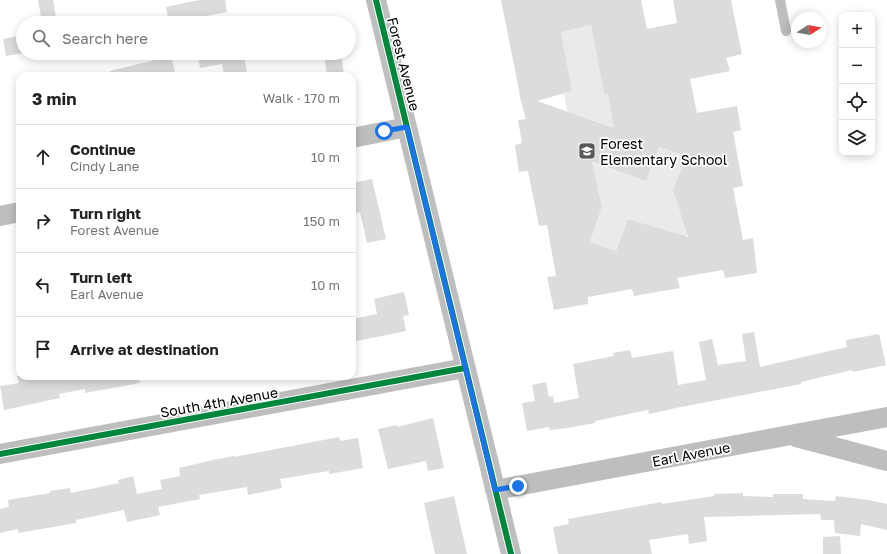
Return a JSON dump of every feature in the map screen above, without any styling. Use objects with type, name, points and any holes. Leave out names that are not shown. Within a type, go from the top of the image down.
[{"type":"street","name":"Forest Avenue","points":[[376,0],[511,554]]},
{"type":"street","points":[[356,137],[407,127]]},
{"type":"street","points":[[0,216],[16,213]]},
{"type":"street","name":"South 4th Avenue","points":[[0,454],[465,368]]},
{"type":"street","name":"Earl Avenue","points":[[495,490],[887,417]]},
{"type":"street","points":[[792,435],[887,461]]},
{"type":"lane","points":[[780,0],[786,31]]},
{"type":"shaded area","points":[[591,25],[604,94],[608,94],[614,128],[575,114],[568,116],[564,94],[572,91],[561,32]]},
{"type":"shaded area","points":[[659,147],[686,156],[673,190],[679,209],[693,214],[686,237],[628,219],[616,251],[590,242],[602,207],[598,189],[582,185],[590,162],[646,181]]},
{"type":"building","points":[[38,0],[53,0],[56,16],[41,16]]},
{"type":"building","points":[[199,0],[225,0],[227,12],[206,16],[168,16],[166,7]]},
{"type":"building","name":"Forest Elementary School","points":[[501,0],[641,0],[647,29],[677,23],[673,0],[731,0],[742,54],[726,58],[730,71],[690,79],[697,113],[737,106],[741,130],[733,132],[743,186],[733,188],[743,240],[753,238],[757,273],[725,278],[723,270],[677,278],[680,288],[634,296],[632,289],[588,297],[588,304],[554,310],[547,277],[556,276],[547,225],[539,226],[528,171],[519,172],[515,145],[522,143],[518,120],[526,119],[519,94],[520,95]],"holes":[[[591,25],[604,94],[608,94],[614,128],[537,101],[572,91],[561,32]],[[659,147],[686,156],[673,190],[688,237],[628,219],[616,251],[590,242],[602,207],[592,162],[646,181]]]},
{"type":"building","points":[[16,36],[16,54],[6,56],[3,39]]},
{"type":"building","points":[[155,60],[172,60],[175,72],[110,72]]},
{"type":"building","points":[[198,60],[245,60],[247,72],[223,72],[222,64],[200,68]]},
{"type":"building","points":[[325,60],[342,60],[343,72],[326,72]]},
{"type":"building","points":[[372,179],[386,239],[367,243],[360,212],[356,213],[356,182]]},
{"type":"building","points":[[404,292],[409,315],[403,316],[406,331],[356,341],[356,318],[377,314],[374,299]]},
{"type":"building","points":[[754,332],[760,367],[847,347],[846,340],[879,334],[886,365],[853,372],[852,370],[801,382],[801,384],[649,414],[648,410],[567,428],[550,430],[549,427],[527,431],[522,403],[535,401],[532,385],[546,382],[549,397],[553,396],[554,403],[579,398],[573,364],[614,356],[613,353],[630,350],[632,358],[673,351],[678,385],[706,380],[699,342],[712,339],[718,365],[746,361],[742,334]]},
{"type":"building","points":[[18,380],[140,380],[140,383],[85,393],[85,389],[59,394],[60,398],[4,410],[0,386],[19,383]]},
{"type":"building","points":[[433,418],[444,468],[428,471],[426,461],[388,469],[378,429],[397,425],[397,427]]},
{"type":"building","points":[[339,437],[340,441],[358,438],[363,468],[329,474],[329,471],[280,479],[282,488],[248,495],[247,487],[199,495],[200,499],[158,507],[160,515],[127,522],[124,510],[76,520],[76,523],[18,533],[18,529],[0,533],[0,509],[9,507],[8,500],[70,488],[71,493],[119,483],[118,480],[133,476],[137,494],[162,489],[160,480],[180,476],[179,468],[213,460]]},
{"type":"building","points":[[743,493],[743,496],[773,497],[773,494],[803,494],[803,499],[835,501],[836,496],[887,504],[887,530],[861,524],[860,536],[835,533],[834,520],[821,520],[820,514],[704,517],[707,541],[689,544],[688,534],[649,540],[652,554],[558,554],[553,527],[569,524],[568,519],[662,502],[662,504],[714,496],[714,494]]},
{"type":"building","points":[[454,496],[467,554],[435,554],[424,503]]},
{"type":"building","points":[[840,536],[841,554],[823,554],[823,537]]},
{"type":"cycle path","points":[[376,0],[511,554]]},
{"type":"cycle path","points":[[0,454],[465,368]]},
{"type":"place","name":"Forest Elementary School","points":[[587,151]]},
{"type":"route","points":[[384,131],[407,127],[495,490],[518,486]]}]
